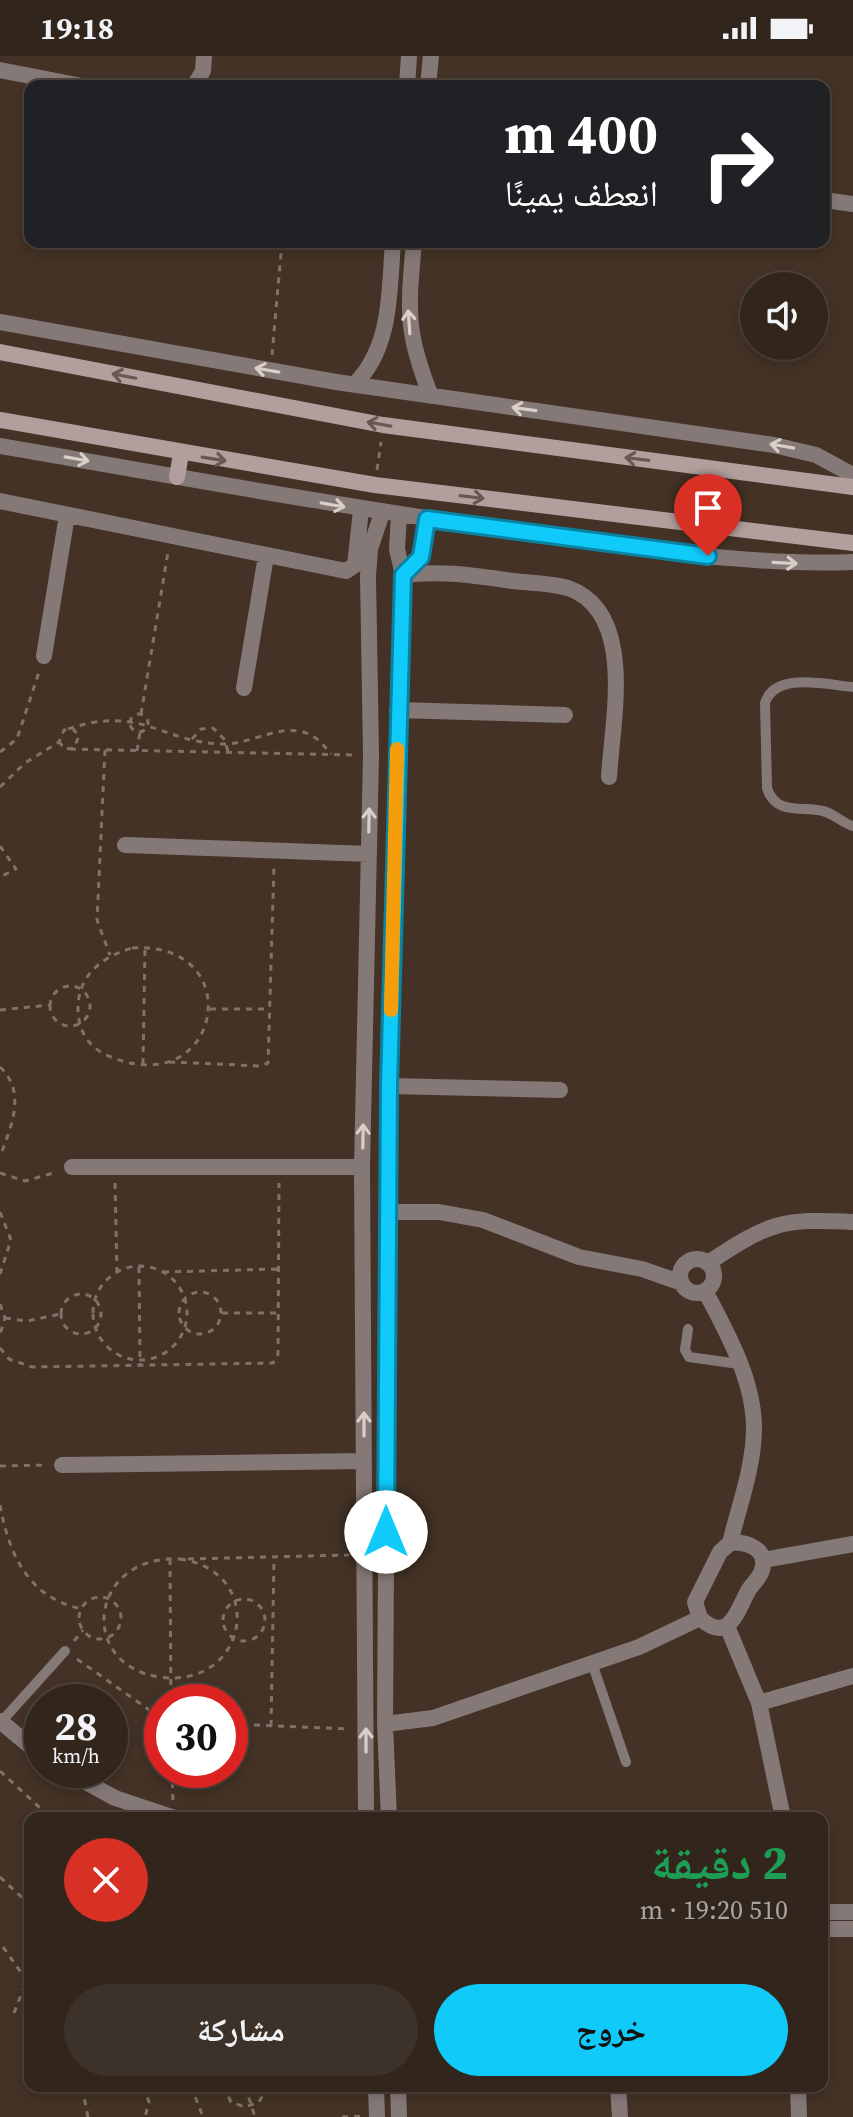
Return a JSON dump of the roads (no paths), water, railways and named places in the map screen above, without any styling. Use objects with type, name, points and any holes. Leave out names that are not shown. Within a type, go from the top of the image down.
[{"type":"main road","points":[[0,352],[383,425],[853,487]]},
{"type":"main road","points":[[0,420],[181,454],[375,485],[853,543]]},
{"type":"main road","points":[[177,477],[181,454]]},
{"type":"street","points":[[198,80],[203,71],[204,56]]},
{"type":"street","points":[[407,80],[409,56]]},
{"type":"street","points":[[429,80],[431,56]]},
{"type":"street","points":[[0,70],[51,80]]},
{"type":"street","points":[[830,201],[853,204]]},
{"type":"street","points":[[355,384],[376,356],[384,333],[392,248]]},
{"type":"street","points":[[413,248],[408,310],[410,335],[431,396]]},
{"type":"street","points":[[0,322],[270,371],[789,447],[816,455],[853,475]]},
{"type":"street","points":[[0,446],[382,513],[736,559],[790,564],[853,562]]},
{"type":"street","points":[[0,501],[266,556],[351,570],[355,565],[361,510]]},
{"type":"street","points":[[366,1812],[362,1167],[371,755],[368,562],[382,513]]},
{"type":"street","points":[[44,656],[67,515]]},
{"type":"street","points":[[389,1812],[385,1724],[388,1212],[397,710],[403,575],[397,549],[399,515]]},
{"type":"street","points":[[403,575],[421,557],[427,519]]},
{"type":"street","points":[[244,688],[266,556]]},
{"type":"street","points":[[403,575],[447,572],[566,587],[592,603],[607,622],[614,645],[609,777]]},
{"type":"street","points":[[397,710],[565,715]]},
{"type":"street","points":[[125,845],[369,854]]},
{"type":"street","points":[[389,1086],[560,1090]]},
{"type":"street","points":[[72,1167],[362,1167]]},
{"type":"street","points":[[388,1212],[439,1212],[474,1217],[511,1228],[579,1257],[642,1269],[682,1283],[692,1292],[705,1291],[713,1280],[708,1263]]},
{"type":"street","points":[[642,1269],[689,1261],[708,1263],[768,1226],[803,1219],[853,1222]]},
{"type":"street","points":[[682,1283],[681,1271],[689,1261]]},
{"type":"street","points":[[705,1291],[750,1393],[754,1430],[730,1543],[720,1552],[696,1597],[700,1618],[712,1626],[727,1626],[738,1616],[749,1589],[761,1574],[763,1560],[752,1546],[730,1543]]},
{"type":"street","points":[[62,1465],[364,1461]]},
{"type":"street","points":[[763,1560],[853,1544]]},
{"type":"street","points":[[385,1724],[433,1718],[660,1638],[700,1618]]},
{"type":"street","points":[[727,1626],[759,1703],[782,1812]]},
{"type":"street","points":[[759,1703],[853,1676]]},
{"type":"street","points":[[0,1722],[24,1741]]},
{"type":"street","points":[[94,1788],[138,1812]]},
{"type":"street","points":[[828,1912],[853,1912]]},
{"type":"street","points":[[828,1929],[853,1929]]},
{"type":"street","points":[[376,2092],[377,2117]]},
{"type":"street","points":[[398,2092],[399,2117]]},
{"type":"street","points":[[618,2092],[620,2117]]},
{"type":"street","points":[[798,2092],[799,2117]]},
{"type":"lane","points":[[853,687],[781,684],[770,691],[765,703],[767,788],[771,799],[782,807],[826,812],[853,826]]},
{"type":"lane","points":[[688,1329],[685,1350],[689,1357],[739,1364]]},
{"type":"lane","points":[[0,1722],[65,1651]]},
{"type":"lane","points":[[592,1663],[626,1762]]}]
